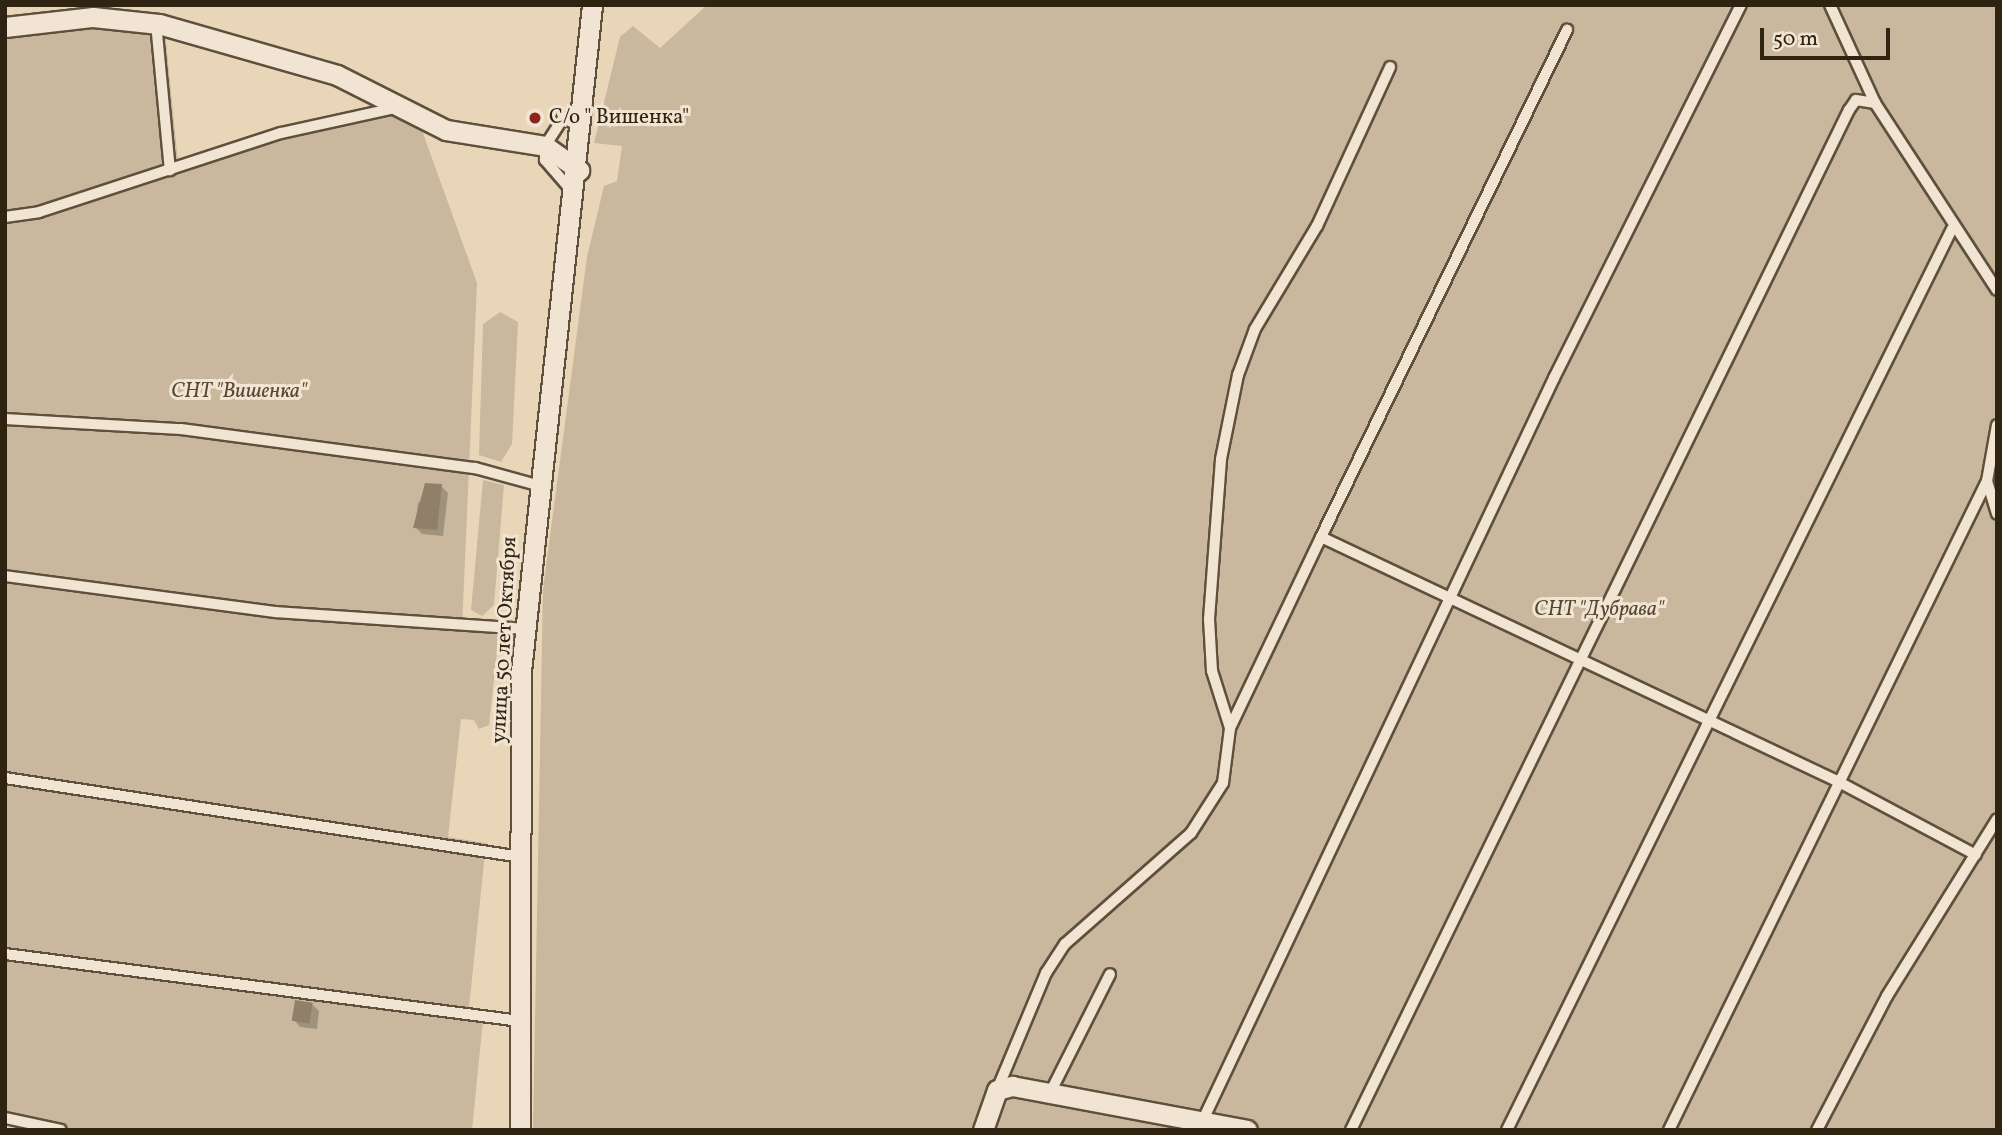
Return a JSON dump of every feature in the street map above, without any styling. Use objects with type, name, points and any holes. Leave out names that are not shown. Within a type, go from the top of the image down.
[{"type":"street","name":"улица 50 лет Октября","points":[[520,1130],[525,629],[537,485],[579,170],[592,5]]},
{"type":"street","points":[[5,27],[93,17],[156,23],[337,75],[459,134],[545,146],[579,170]]},
{"type":"street","points":[[983,1130],[997,1090],[1012,1086],[1247,1130]]},
{"type":"lane","points":[[1202,1122],[1449,596],[1741,5]]},
{"type":"lane","points":[[1830,5],[1875,103],[1952,229],[1997,290]]},
{"type":"lane","points":[[156,23],[170,170]]},
{"type":"lane","points":[[997,1090],[1046,973],[1065,944],[1210,813],[1223,783],[1230,728],[1567,30]]},
{"type":"lane","points":[[1230,728],[1212,671],[1209,620],[1221,459],[1238,374],[1255,329],[1317,226],[1390,67]]},
{"type":"lane","points":[[1351,1130],[1577,660],[1849,110],[1856,100],[1875,103]]},
{"type":"lane","points":[[5,218],[170,170],[282,133],[404,106]]},
{"type":"lane","points":[[576,197],[545,160],[545,146],[563,118],[576,120],[582,130]]},
{"type":"lane","points":[[1507,1130],[1706,722],[1952,229]]},
{"type":"lane","points":[[5,419],[169,427],[475,468],[537,485]]},
{"type":"lane","points":[[1669,1130],[1837,781],[1987,481],[1997,425]]},
{"type":"lane","points":[[1987,481],[1997,513]]},
{"type":"lane","points":[[1321,537],[1449,596],[1706,722],[1837,781],[1976,855]]},
{"type":"lane","points":[[5,576],[276,612],[525,629]]},
{"type":"lane","points":[[5,778],[521,857]]},
{"type":"lane","points":[[1818,1130],[1887,996],[1997,819]]},
{"type":"lane","points":[[5,954],[520,1021]]},
{"type":"lane","points":[[1050,1093],[1110,974]]},
{"type":"lane","points":[[5,1118],[61,1130]]},
{"type":"green space","name":"СНТ \"Дубрава\"","points":[[707,5],[1997,5],[1997,1130],[533,1130],[543,589],[587,257],[604,186],[617,181],[622,146],[594,143],[620,37],[633,26],[660,48]]},
{"type":"green space","name":"СНТ \"Вишенка\"","points":[[97,23],[165,31],[178,162],[280,128],[286,137],[403,112],[419,122],[477,283],[462,629],[499,635],[489,725],[479,729],[474,720],[461,719],[448,837],[486,843],[469,1008],[484,1010],[472,1130],[23,1130],[5,1124],[5,32]]},
{"type":"green space","points":[[500,312],[518,322],[512,444],[501,462],[479,455],[483,324]]},
{"type":"green space","points":[[483,480],[504,485],[494,605],[482,616],[471,610]]},
{"type":"building","points":[[425,483],[442,484],[437,530],[413,528]]},
{"type":"building","points":[[295,1000],[313,1003],[309,1024],[292,1021]]},
{"type":"place","name":"С/о \" Вишенка\"","points":[[535,118]]}]
